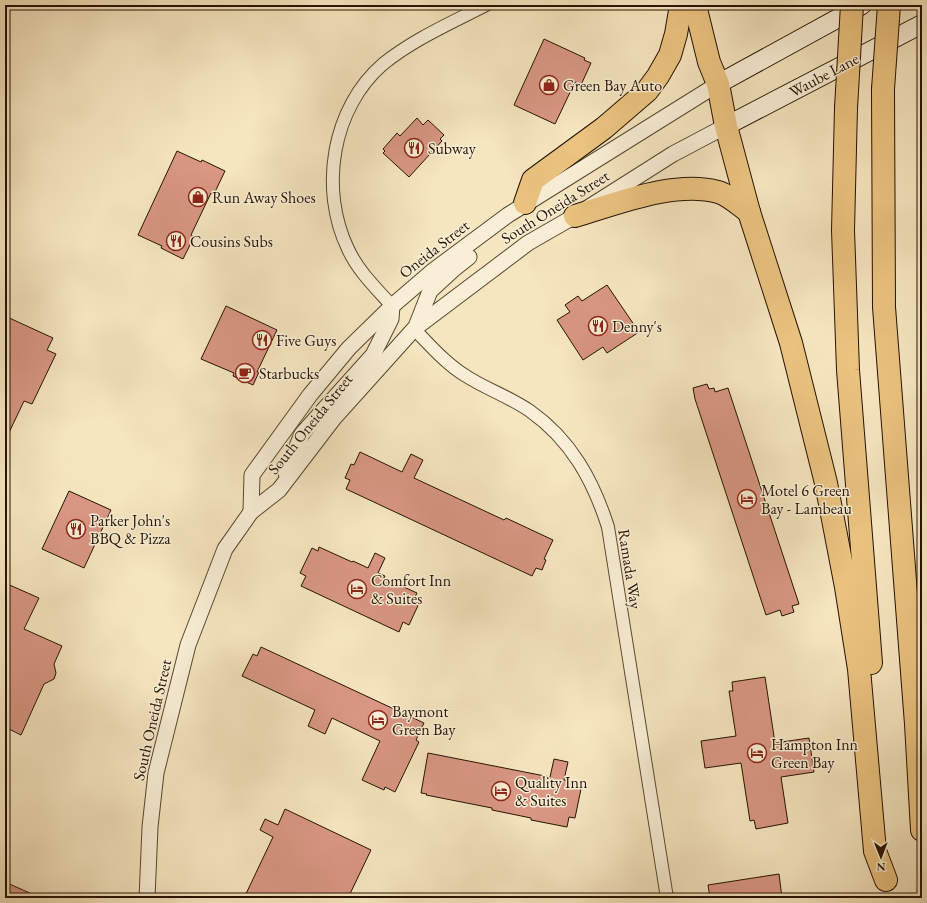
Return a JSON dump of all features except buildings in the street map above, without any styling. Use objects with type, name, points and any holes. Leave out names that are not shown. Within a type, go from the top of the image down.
[{"type":"highway","points":[[525,203],[533,180],[604,128],[647,91],[670,56],[676,34],[681,5]]},
{"type":"highway","points":[[695,5],[709,62],[718,84],[726,126],[749,212],[790,343],[826,483],[846,587],[859,669],[876,851],[886,889]]},
{"type":"highway","points":[[852,5],[846,108],[843,230],[848,370],[874,695],[886,889]]},
{"type":"highway","points":[[889,5],[883,89],[884,307],[916,724],[922,830]]},
{"type":"highway","points":[[575,216],[661,191],[695,189],[720,192],[749,212]]},
{"type":"main road","points":[[718,84],[863,5]]},
{"type":"main road","name":"Waube Lane","points":[[726,126],[922,24]]},
{"type":"street","points":[[279,490],[302,434],[373,355],[391,319],[392,306],[362,272],[348,249],[339,226],[334,202],[332,177],[335,148],[341,128],[352,103],[360,91],[382,66],[400,51],[418,40],[486,5]]},
{"type":"street","name":"Oneida Street","points":[[251,512],[252,475],[310,395],[349,348],[392,306],[434,270],[525,203],[718,84]]},
{"type":"street","name":"South Oneida Street","points":[[147,898],[150,827],[156,773],[188,645],[225,549],[251,512],[279,490],[334,418],[414,329],[528,243],[575,216],[673,154],[726,126]]},
{"type":"street","points":[[414,329],[430,291],[454,268],[501,233],[525,203]]},
{"type":"street","name":"Ramada Way","points":[[414,329],[455,368],[466,376],[530,411],[552,430],[574,453],[600,502],[608,527],[667,898]]},
{"type":"place","name":"Green Bay Auto","points":[[549,85]]},
{"type":"place","name":"Subway","points":[[414,148]]},
{"type":"place","name":"Run Away Shoes","points":[[198,197]]},
{"type":"place","name":"Cousins Subs","points":[[176,241]]},
{"type":"place","name":"Denny's","points":[[598,326]]},
{"type":"place","name":"Five Guys","points":[[262,340]]},
{"type":"place","name":"Starbucks","points":[[245,373]]},
{"type":"place","name":"Motel 6 Green Bay - Lambeau","points":[[747,499]]},
{"type":"place","name":"Parker John's BBQ & Pizza","points":[[76,529]]},
{"type":"place","name":"Comfort Inn & Suites","points":[[357,589]]},
{"type":"place","name":"Baymont Green Bay","points":[[378,720]]},
{"type":"place","name":"Hampton Inn Green Bay","points":[[757,753]]},
{"type":"place","name":"Quality Inn & Suites","points":[[501,791]]}]
